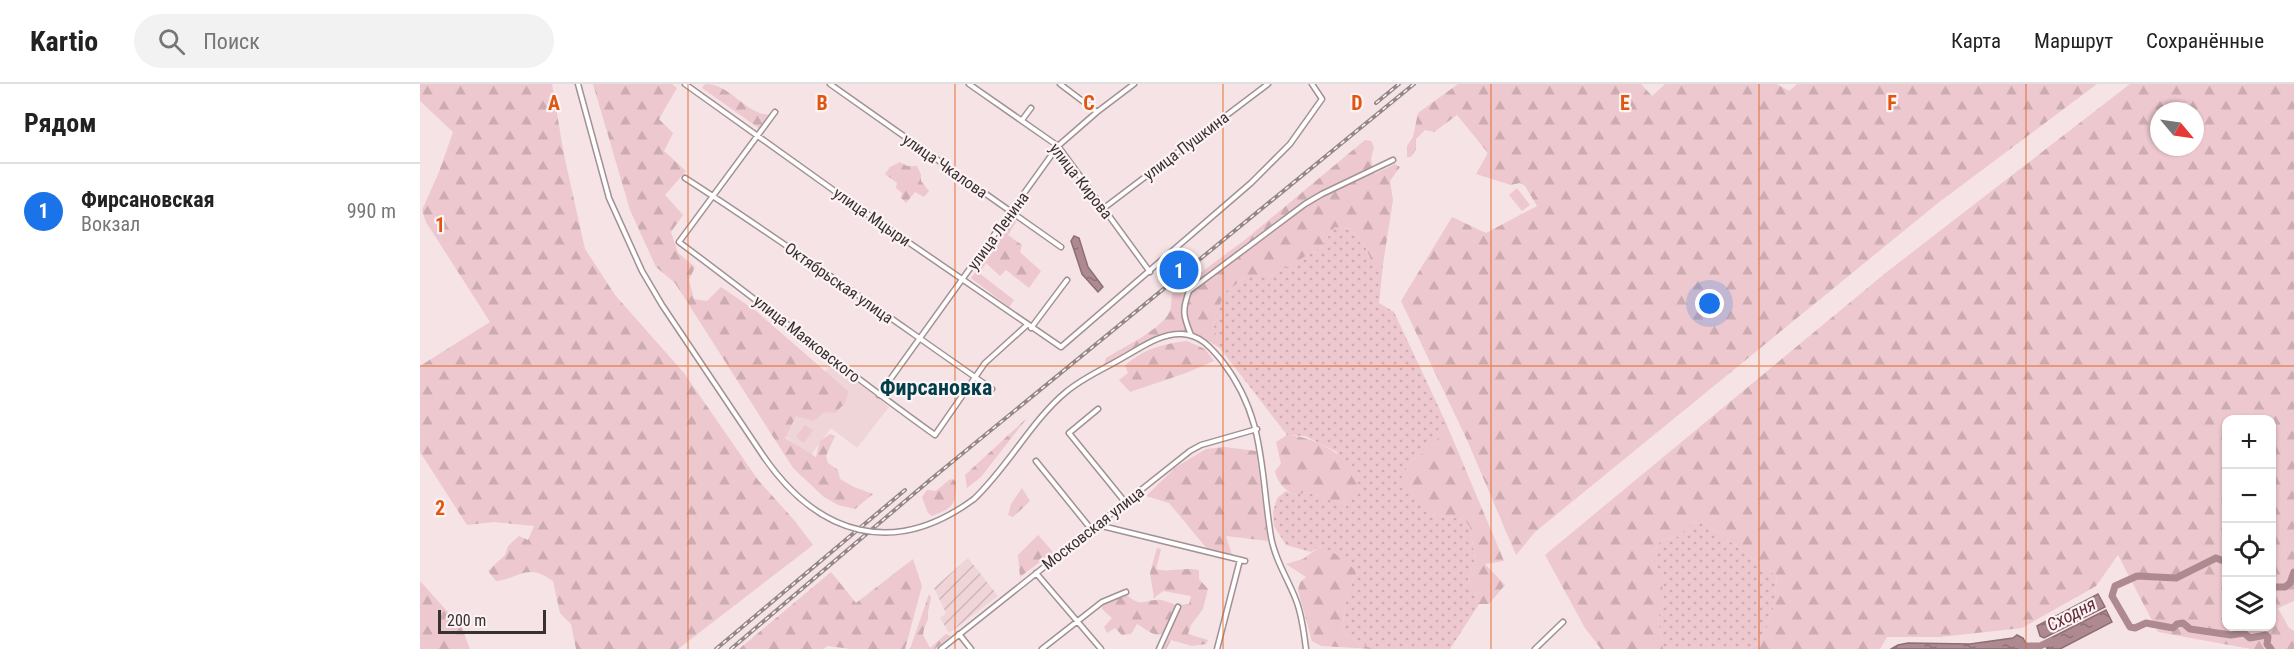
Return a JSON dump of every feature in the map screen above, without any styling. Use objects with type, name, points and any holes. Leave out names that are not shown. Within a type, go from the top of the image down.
[{"type":"street","points":[[578,84],[609,198],[633,252],[662,305],[764,457],[778,477],[803,502],[826,516],[862,530],[879,533],[915,529],[935,523],[955,513],[974,499],[996,477],[1065,392],[1098,370],[1164,337],[1184,334],[1191,336],[1206,343],[1232,374],[1248,403],[1257,429],[1271,540],[1297,602],[1306,649]]},
{"type":"street","name":"улица Мцыри","points":[[685,84],[1029,327],[1061,347],[1149,272]]},
{"type":"street","name":"улица Чкалова","points":[[830,84],[1061,247]]},
{"type":"street","name":"улица Кирова","points":[[969,84],[1058,146],[1149,272]]},
{"type":"street","points":[[1060,84],[1097,112]]},
{"type":"street","name":"улица Ленина","points":[[879,395],[1058,146],[1134,84]]},
{"type":"street","name":"улица Пушкина","points":[[1104,208],[1268,84]]},
{"type":"street","points":[[1149,272],[1225,206],[1290,144],[1322,99],[1312,84]]},
{"type":"street","points":[[1022,120],[1031,108]]},
{"type":"street","points":[[714,196],[775,112]]},
{"type":"street","points":[[1191,336],[1183,307],[1190,291],[1305,204],[1393,160]]},
{"type":"street","name":"Октябрьская улица","points":[[685,178],[747,217],[919,340],[992,389]]},
{"type":"street","name":"улица Маяковского","points":[[714,196],[680,242],[879,395],[935,435],[985,363],[1029,327],[1067,279]]},
{"type":"street","points":[[1098,409],[1069,433],[1125,502]]},
{"type":"street","name":"Московская улица","points":[[941,649],[1125,502],[1201,445],[1257,429]]},
{"type":"street","points":[[1036,461],[1091,530]]},
{"type":"street","points":[[1097,525],[1243,561],[1217,649]]},
{"type":"street","points":[[1036,573],[1101,649]]},
{"type":"street","points":[[1042,649],[1102,602],[1126,592]]},
{"type":"street","points":[[1159,649],[1178,607]]},
{"type":"street","points":[[1535,649],[1563,622]]},
{"type":"street","points":[[958,634],[971,649]]},
{"type":"shaded area","points":[[832,362],[889,407],[857,448],[831,428],[810,456],[783,435]]},
{"type":"shaded area","points":[[968,558],[998,596],[949,633],[940,618],[946,613],[934,588]]},
{"type":"green space","points":[[420,84],[552,84],[564,155],[585,249],[615,295],[684,373],[758,480],[813,545],[678,649],[576,649],[571,624],[560,613],[553,581],[531,572],[496,581],[488,571],[505,555],[508,546],[519,536],[528,540],[534,526],[494,522],[467,525],[420,452],[420,366],[490,322],[426,222],[422,210],[453,132],[420,101]]},
{"type":"green space","points":[[593,84],[672,84],[677,88],[659,119],[673,133],[664,151],[686,171],[665,195],[683,215],[671,232],[678,253],[695,267],[689,280],[694,299],[707,301],[721,287],[756,311],[849,392],[844,404],[835,413],[824,412],[814,421],[796,416],[785,438],[816,457],[820,441],[830,434],[835,436],[826,456],[828,463],[838,470],[840,479],[873,494],[855,509],[838,505],[824,497],[793,468],[675,283],[656,267],[630,210]]},
{"type":"green space","points":[[705,84],[723,89],[753,110],[771,115],[760,129],[702,88]]},
{"type":"green space","points":[[1458,84],[1641,84],[1652,96],[1665,84],[1777,84],[1789,91],[1797,84],[2097,84],[1938,203],[1535,532],[1516,555],[1468,442],[1401,301],[1452,217],[1486,233],[1537,206],[1525,186],[1520,183],[1511,185],[1476,174],[1488,153],[1457,115],[1434,132],[1425,130],[1416,139],[1416,149],[1411,157],[1407,157],[1407,146],[1413,137],[1418,113]]},
{"type":"green space","points":[[2130,84],[2294,84],[2294,601],[2278,608],[2289,628],[2294,631],[2294,649],[2251,649],[2158,632],[2118,555],[2096,586],[2022,628],[1940,637],[1887,637],[1880,649],[1750,649],[1764,633],[1771,616],[1777,576],[1702,521],[1693,522],[1677,537],[1661,540],[1651,555],[1661,573],[1663,599],[1658,620],[1663,649],[1601,649],[1585,628],[1545,555],[1888,271]]},
{"type":"green space","points":[[1365,140],[1371,141],[1374,147],[1371,159],[1374,174],[1395,164],[1400,167],[1390,181],[1393,200],[1383,264],[1371,260],[1366,248],[1351,229],[1335,227],[1320,248],[1269,277],[1246,277],[1225,292],[1213,323],[1220,348],[1191,333],[1165,332],[1104,365],[1106,358],[1158,326],[1170,311],[1172,294],[1246,239]]},
{"type":"green space","points":[[900,162],[907,166],[917,166],[921,181],[929,191],[924,197],[915,192],[906,203],[901,198],[902,193],[896,188],[897,183],[885,174],[890,167]]},
{"type":"green space","points":[[1517,188],[1530,205],[1522,211],[1509,195]]},
{"type":"green space","points":[[1014,219],[1016,222],[1008,235],[1022,245],[1020,252],[1041,271],[1029,288],[1006,270],[1000,276],[986,263],[979,273],[1014,300],[1009,307],[971,278]]},
{"type":"green space","points":[[1335,227],[1351,229],[1366,248],[1371,260],[1383,264],[1379,303],[1394,312],[1446,423],[1435,443],[1406,466],[1429,515],[1464,519],[1470,527],[1475,559],[1468,579],[1479,604],[1450,649],[1372,649],[1342,633],[1346,597],[1357,571],[1321,546],[1311,552],[1286,545],[1274,526],[1273,512],[1277,498],[1286,491],[1294,495],[1315,494],[1345,508],[1337,452],[1305,436],[1287,435],[1220,348],[1213,323],[1225,292],[1246,277],[1269,277],[1320,248]]},
{"type":"green space","points":[[1187,341],[1205,349],[1214,361],[1130,392],[1119,380],[1128,373],[1125,366],[1131,360],[1162,346]]},
{"type":"green space","points":[[1027,418],[981,477],[967,488],[965,475]]},
{"type":"green space","points":[[1446,423],[1504,561],[1485,564],[1505,585],[1489,604],[1479,604],[1468,579],[1475,559],[1470,527],[1464,519],[1429,515],[1401,479],[1406,466],[1435,443]]},
{"type":"green space","points":[[805,425],[813,430],[804,443],[796,437]]},
{"type":"green space","points":[[1287,435],[1306,438],[1323,445],[1354,467],[1358,487],[1345,509],[1315,494],[1294,495],[1282,485],[1275,471],[1281,464],[1276,442]]},
{"type":"green space","points":[[1225,447],[1256,451],[1268,541],[1226,536],[1232,555],[1209,551],[1169,503],[1146,496],[1176,467],[1206,449]]},
{"type":"green space","points":[[953,479],[956,482],[952,504],[932,516],[928,513],[922,497],[927,490],[936,491]]},
{"type":"green space","points":[[1022,488],[1030,501],[1013,517],[1008,515],[1011,504]]},
{"type":"green space","points":[[1702,521],[1777,576],[1771,616],[1764,633],[1750,649],[1663,649],[1658,620],[1663,599],[1651,555],[1661,540],[1677,537],[1693,522]]},
{"type":"green space","points":[[1038,535],[1053,552],[1020,577],[1018,555]]},
{"type":"green space","points":[[1321,546],[1357,571],[1346,597],[1342,633],[1372,649],[1321,646],[1312,641],[1298,590],[1300,582],[1306,577],[1286,564],[1303,559]]},
{"type":"green space","points":[[1157,548],[1161,549],[1156,569],[1199,570],[1199,579],[1208,589],[1203,609],[1191,625],[1188,634],[1208,640],[1206,644],[1192,646],[1171,640],[1166,649],[1161,649],[1181,605],[1189,604],[1191,596],[1163,591],[1154,598],[1150,573]]},
{"type":"green space","points":[[913,559],[922,586],[905,649],[851,649],[828,646],[823,649],[739,649],[831,572],[856,603]]},
{"type":"green space","points":[[420,581],[462,628],[470,649],[420,649]]},
{"type":"green space","points":[[929,594],[931,598],[928,619],[923,635],[930,648],[946,634],[951,636],[935,649],[910,649]]},
{"type":"green space","points":[[1127,595],[1138,602],[1158,600],[1176,605],[1165,633],[1154,634],[1137,624],[1131,634],[1122,635],[1115,628],[1107,633],[1104,627],[1112,618],[1102,609],[1103,604]]},
{"type":"water","points":[[1074,236],[1079,238],[1088,267],[1103,287],[1098,292],[1082,274],[1071,241]]},
{"type":"water","points":[[2098,594],[2105,607],[2044,638],[2040,636],[2037,626]]},
{"type":"water","points":[[2106,610],[2112,622],[2060,649],[2047,649],[2045,641]]},
{"type":"water","points":[[2017,635],[2023,638],[2029,649],[1891,649],[1908,643],[1970,644],[2013,638]]},
{"type":"waterway","points":[[2222,560],[2216,558],[2176,578],[2137,576],[2115,586],[2112,596],[2130,627],[2135,628],[2146,623],[2173,628],[2183,623],[2190,629],[2231,635],[2244,633],[2250,638],[2266,635],[2267,644],[2271,649]]},
{"type":"waterway","name":"Сходня","points":[[2276,587],[2285,587],[2290,583],[2294,572]]},
{"type":"waterway","name":"Сходня","points":[[2021,646],[2040,646],[2051,641]]},
{"type":"railway","points":[[1376,103],[1399,84]]},
{"type":"railway","points":[[731,649],[930,480],[1414,84]]},
{"type":"railway","points":[[716,649],[905,490]]},
{"type":"place","name":"Фирсановская","points":[[1179,270]]},
{"type":"district","name":"Фирсановка","points":[[936,387]]}]
